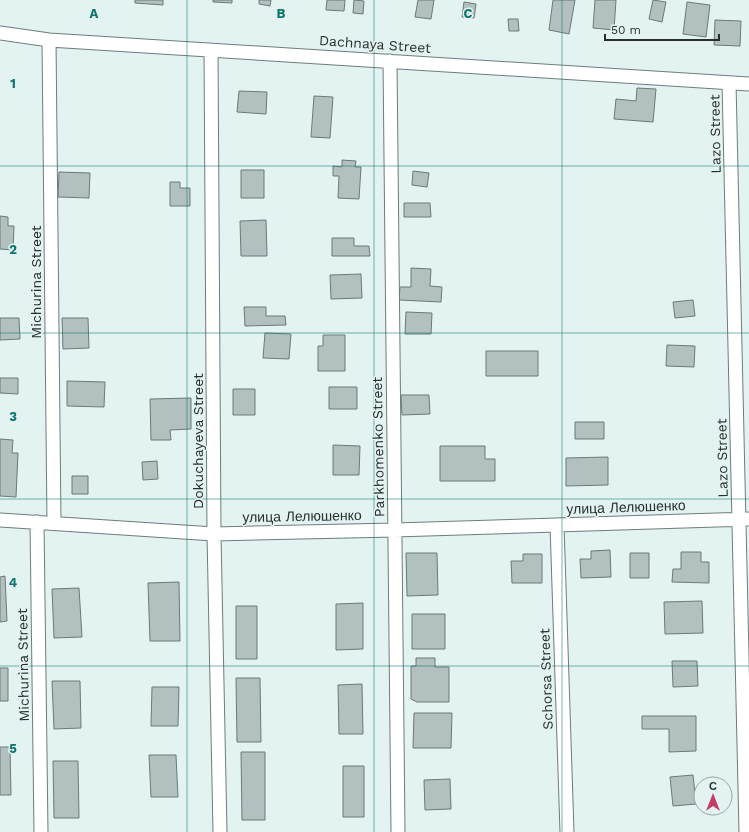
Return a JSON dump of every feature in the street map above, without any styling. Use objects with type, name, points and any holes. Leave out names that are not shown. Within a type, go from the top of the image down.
[{"type":"street","name":"Dachnaya Street","points":[[0,33],[50,40],[749,84]]},
{"type":"street","name":"Michurina Street","points":[[50,40],[54,523]]},
{"type":"street","name":"Dokuchayeva Street","points":[[211,50],[214,534],[220,832]]},
{"type":"street","name":"Parkhomenko Street","points":[[390,61],[398,832]]},
{"type":"street","name":"Lazo Street","points":[[729,83],[744,519],[746,832]]},
{"type":"street","name":"улица Лелюшенко","points":[[0,520],[214,534],[744,519]]},
{"type":"street","name":"Michurina Street","points":[[37,522],[41,832]]},
{"type":"street","name":"Schorsa Street","points":[[557,525],[567,832]]},
{"type":"building","points":[[135,0],[163,0],[163,5],[135,3]]},
{"type":"building","points":[[213,0],[232,0],[232,3],[213,2]]},
{"type":"building","points":[[259,0],[271,0],[270,6],[259,4]]},
{"type":"building","points":[[327,0],[345,0],[344,11],[326,10]]},
{"type":"building","points":[[354,0],[364,1],[363,14],[353,13]]},
{"type":"building","points":[[418,0],[434,0],[431,19],[415,17]]},
{"type":"building","points":[[553,0],[575,0],[569,34],[549,30]]},
{"type":"building","points":[[595,0],[616,0],[614,30],[593,28]]},
{"type":"building","points":[[653,0],[666,2],[662,22],[649,19]]},
{"type":"building","points":[[464,2],[476,4],[474,18],[462,17]]},
{"type":"building","points":[[687,2],[710,5],[706,37],[683,34]]},
{"type":"building","points":[[508,19],[518,19],[519,31],[509,31]]},
{"type":"building","points":[[715,20],[741,21],[740,46],[714,45]]},
{"type":"building","points":[[637,88],[656,89],[653,122],[614,119],[616,99],[636,101]]},
{"type":"building","points":[[239,91],[267,92],[266,114],[237,112]]},
{"type":"building","points":[[314,96],[333,97],[330,138],[311,137]]},
{"type":"building","points":[[342,160],[356,161],[355,167],[361,167],[359,199],[338,198],[339,176],[333,176],[333,166],[342,167]]},
{"type":"building","points":[[241,170],[264,170],[264,198],[241,198]]},
{"type":"building","points":[[413,171],[429,173],[427,187],[412,185]]},
{"type":"building","points":[[59,172],[90,173],[89,198],[58,197]]},
{"type":"building","points":[[170,182],[180,182],[180,188],[190,188],[190,206],[170,206]]},
{"type":"building","points":[[404,203],[430,203],[431,217],[404,217]]},
{"type":"building","points":[[0,216],[8,217],[8,226],[14,226],[13,250],[0,249]]},
{"type":"building","points":[[266,220],[267,256],[241,256],[240,221]]},
{"type":"building","points":[[332,238],[354,238],[354,246],[369,246],[370,256],[332,256]]},
{"type":"building","points":[[411,268],[431,269],[430,286],[442,287],[441,302],[399,300],[400,287],[411,287]]},
{"type":"building","points":[[361,274],[362,298],[331,299],[330,275]]},
{"type":"building","points":[[693,300],[695,316],[675,318],[673,302]]},
{"type":"building","points":[[244,307],[266,307],[266,316],[285,316],[286,325],[245,326]]},
{"type":"building","points":[[406,312],[432,313],[431,334],[405,334]]},
{"type":"building","points":[[0,318],[19,318],[20,339],[0,340]]},
{"type":"building","points":[[62,318],[88,318],[89,348],[63,349]]},
{"type":"building","points":[[265,333],[291,334],[289,359],[263,358]]},
{"type":"building","points":[[323,335],[345,335],[345,371],[318,371],[318,346],[323,346]]},
{"type":"building","points":[[667,345],[695,346],[694,367],[666,366]]},
{"type":"building","points":[[486,351],[538,351],[538,376],[486,376]]},
{"type":"building","points":[[0,378],[18,378],[18,394],[0,393]]},
{"type":"building","points":[[67,381],[105,382],[104,407],[67,406]]},
{"type":"building","points":[[329,387],[357,387],[357,409],[329,409]]},
{"type":"building","points":[[233,389],[255,389],[255,415],[233,415]]},
{"type":"building","points":[[401,395],[429,395],[430,414],[402,415]]},
{"type":"building","points":[[191,398],[191,429],[170,430],[171,440],[151,440],[150,399]]},
{"type":"building","points":[[575,422],[604,422],[604,439],[575,439]]},
{"type":"building","points":[[0,439],[13,440],[12,453],[18,453],[16,497],[0,496]]},
{"type":"building","points":[[333,445],[360,446],[359,475],[333,475]]},
{"type":"building","points":[[440,446],[485,446],[485,459],[495,459],[495,481],[440,481]]},
{"type":"building","points":[[608,457],[608,485],[566,486],[566,458]]},
{"type":"building","points":[[157,461],[158,479],[143,480],[142,462]]},
{"type":"building","points":[[72,476],[88,476],[88,494],[72,494]]},
{"type":"building","points":[[610,550],[611,577],[581,578],[580,559],[591,559],[591,551]]},
{"type":"building","points":[[681,552],[701,552],[701,562],[709,562],[709,583],[672,582],[673,569],[681,569]]},
{"type":"building","points":[[406,553],[437,553],[438,595],[407,596]]},
{"type":"building","points":[[630,553],[649,553],[649,578],[630,578]]},
{"type":"building","points":[[523,554],[542,554],[542,583],[512,583],[511,561],[523,561]]},
{"type":"building","points":[[5,576],[7,621],[0,622],[0,577]]},
{"type":"building","points":[[179,582],[180,641],[150,641],[148,583]]},
{"type":"building","points":[[79,588],[82,637],[54,638],[52,589]]},
{"type":"building","points":[[702,601],[703,633],[665,634],[664,602]]},
{"type":"building","points":[[363,603],[363,649],[336,650],[336,604]]},
{"type":"building","points":[[236,606],[257,606],[257,659],[236,659]]},
{"type":"building","points":[[412,614],[445,614],[445,649],[412,649]]},
{"type":"building","points":[[416,658],[435,658],[435,667],[449,667],[449,702],[417,702],[411,699],[411,666],[416,666]]},
{"type":"building","points":[[672,661],[697,661],[698,686],[673,687]]},
{"type":"building","points":[[0,668],[8,668],[8,701],[0,701]]},
{"type":"building","points":[[236,678],[260,678],[261,742],[237,742]]},
{"type":"building","points":[[52,681],[80,681],[81,728],[54,729]]},
{"type":"building","points":[[362,684],[363,734],[339,734],[338,685]]},
{"type":"building","points":[[152,687],[179,687],[178,726],[151,726]]},
{"type":"building","points":[[414,713],[452,713],[451,748],[413,748]]},
{"type":"building","points":[[642,716],[696,716],[696,751],[669,752],[669,729],[642,729]]},
{"type":"building","points":[[0,747],[10,747],[11,795],[0,795]]},
{"type":"building","points":[[241,752],[265,752],[265,820],[242,820]]},
{"type":"building","points":[[149,755],[176,755],[178,797],[151,797]]},
{"type":"building","points":[[53,761],[78,761],[79,818],[54,818]]},
{"type":"building","points":[[343,766],[364,766],[364,817],[343,817]]},
{"type":"building","points":[[693,775],[693,804],[673,806],[670,777]]},
{"type":"building","points":[[450,779],[451,809],[425,810],[424,780]]}]
